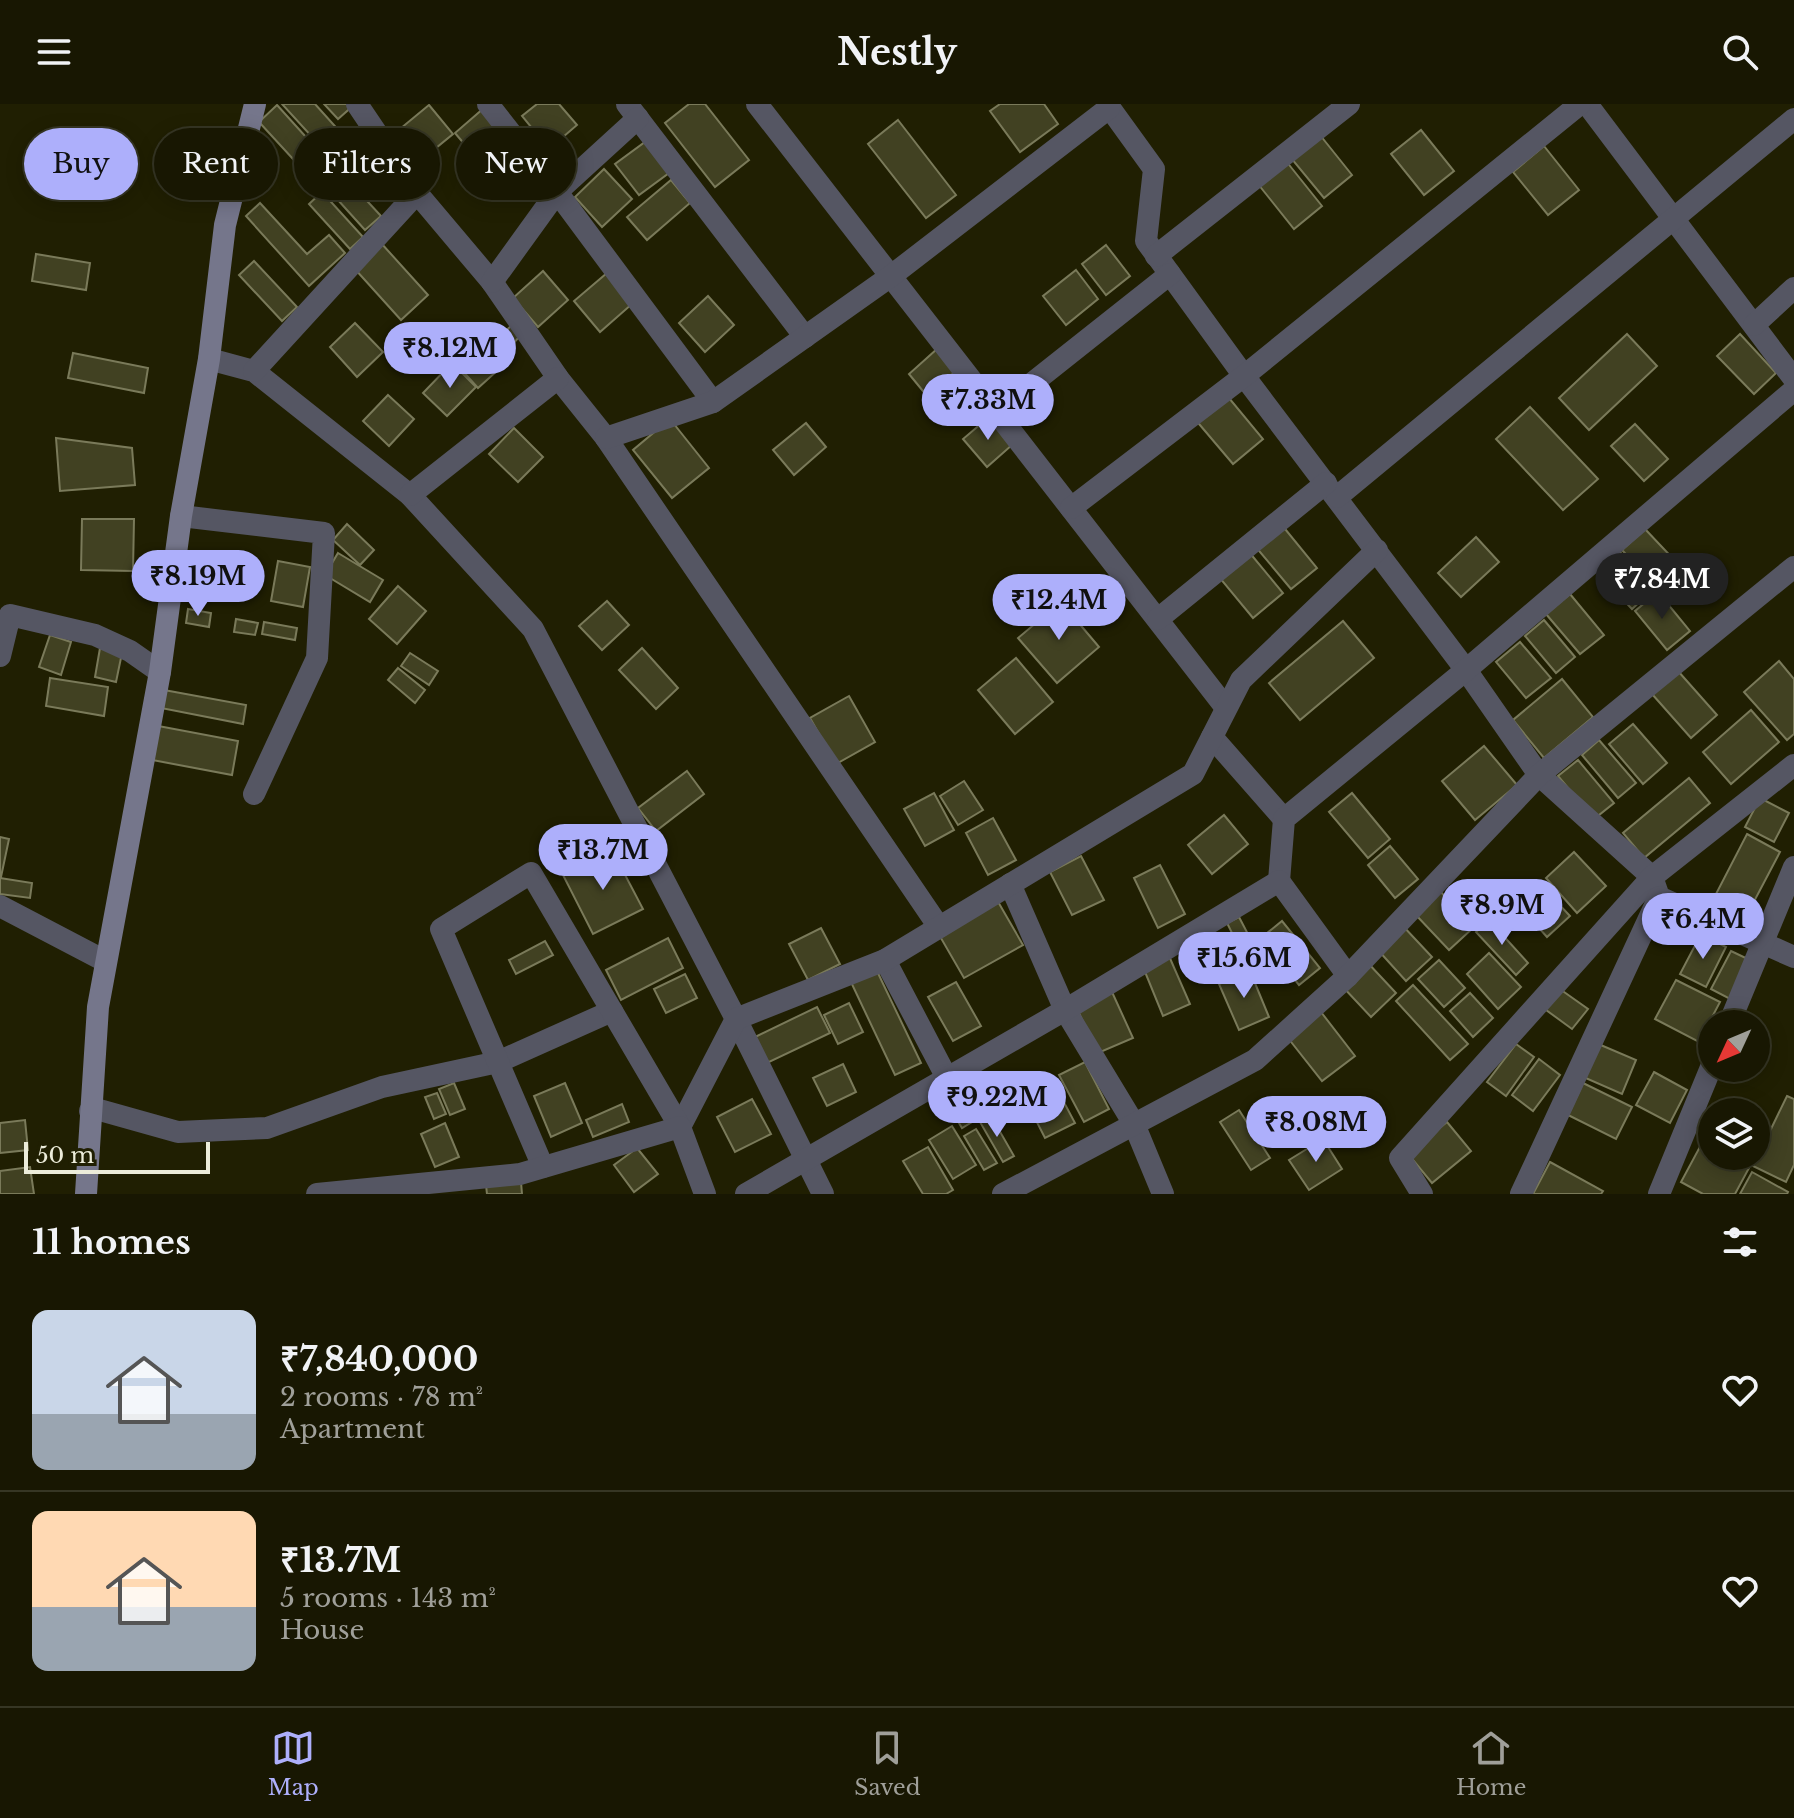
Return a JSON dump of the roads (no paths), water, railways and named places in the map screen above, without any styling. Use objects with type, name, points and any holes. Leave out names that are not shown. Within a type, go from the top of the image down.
[{"type":"main road","points":[[86,1194],[98,1007],[105,961],[160,672],[181,516],[209,359],[225,225],[255,104]]},
{"type":"street","points":[[357,104],[373,128]]},
{"type":"street","points":[[488,104],[507,128]]},
{"type":"street","points":[[1156,256],[1349,104]]},
{"type":"street","points":[[1071,508],[1244,376],[1580,104]]},
{"type":"street","points":[[1587,104],[1794,379]]},
{"type":"street","points":[[759,105],[1226,708]]},
{"type":"street","points":[[606,438],[713,402],[891,276],[1108,106],[1154,169],[1146,241],[1466,670],[1539,775],[1656,887],[1794,957]]},
{"type":"street","points":[[576,171],[632,111],[805,337]]},
{"type":"street","points":[[1158,619],[1331,490],[1674,219],[1794,119]]},
{"type":"street","points":[[254,371],[411,200]]},
{"type":"street","points":[[423,200],[492,282],[558,378],[606,438],[939,927]]},
{"type":"street","points":[[492,282],[551,200]]},
{"type":"street","points":[[563,200],[713,402]]},
{"type":"street","points":[[996,412],[1170,274]]},
{"type":"street","points":[[1754,325],[1794,288]]},
{"type":"street","points":[[209,359],[254,371],[410,495],[533,629],[736,1019],[823,1194]]},
{"type":"street","points":[[410,495],[558,378]]},
{"type":"street","points":[[1284,819],[1466,670],[1794,390]]},
{"type":"street","points":[[181,516],[324,533],[317,658],[254,794]]},
{"type":"street","points":[[317,1194],[520,1174],[680,1127],[736,1019],[885,960],[1193,774],[1241,680],[1377,550]]},
{"type":"street","points":[[1003,1194],[1255,1060],[1348,976],[1539,775],[1794,567]]},
{"type":"street","points":[[0,656],[10,615],[95,635],[130,651],[160,672]]},
{"type":"street","points":[[1212,737],[1284,819],[1279,881],[1348,976]]},
{"type":"street","points":[[1422,1194],[1400,1158],[1656,887],[1794,765]]},
{"type":"street","points":[[1735,1010],[1794,867]]},
{"type":"street","points":[[543,1167],[441,929],[531,873],[680,1127],[705,1194]]},
{"type":"street","points":[[746,1194],[1065,1010],[1279,881]]},
{"type":"street","points":[[1010,884],[1065,1010],[1134,1124],[1163,1194]]},
{"type":"street","points":[[1521,1194],[1656,887]]},
{"type":"street","points":[[0,906],[105,961]]},
{"type":"street","points":[[885,960],[947,1078]]},
{"type":"street","points":[[90,1111],[96,1109],[178,1132],[267,1128],[382,1087],[498,1062],[612,1011]]},
{"type":"street","points":[[1659,1194],[1705,1082]]}]
